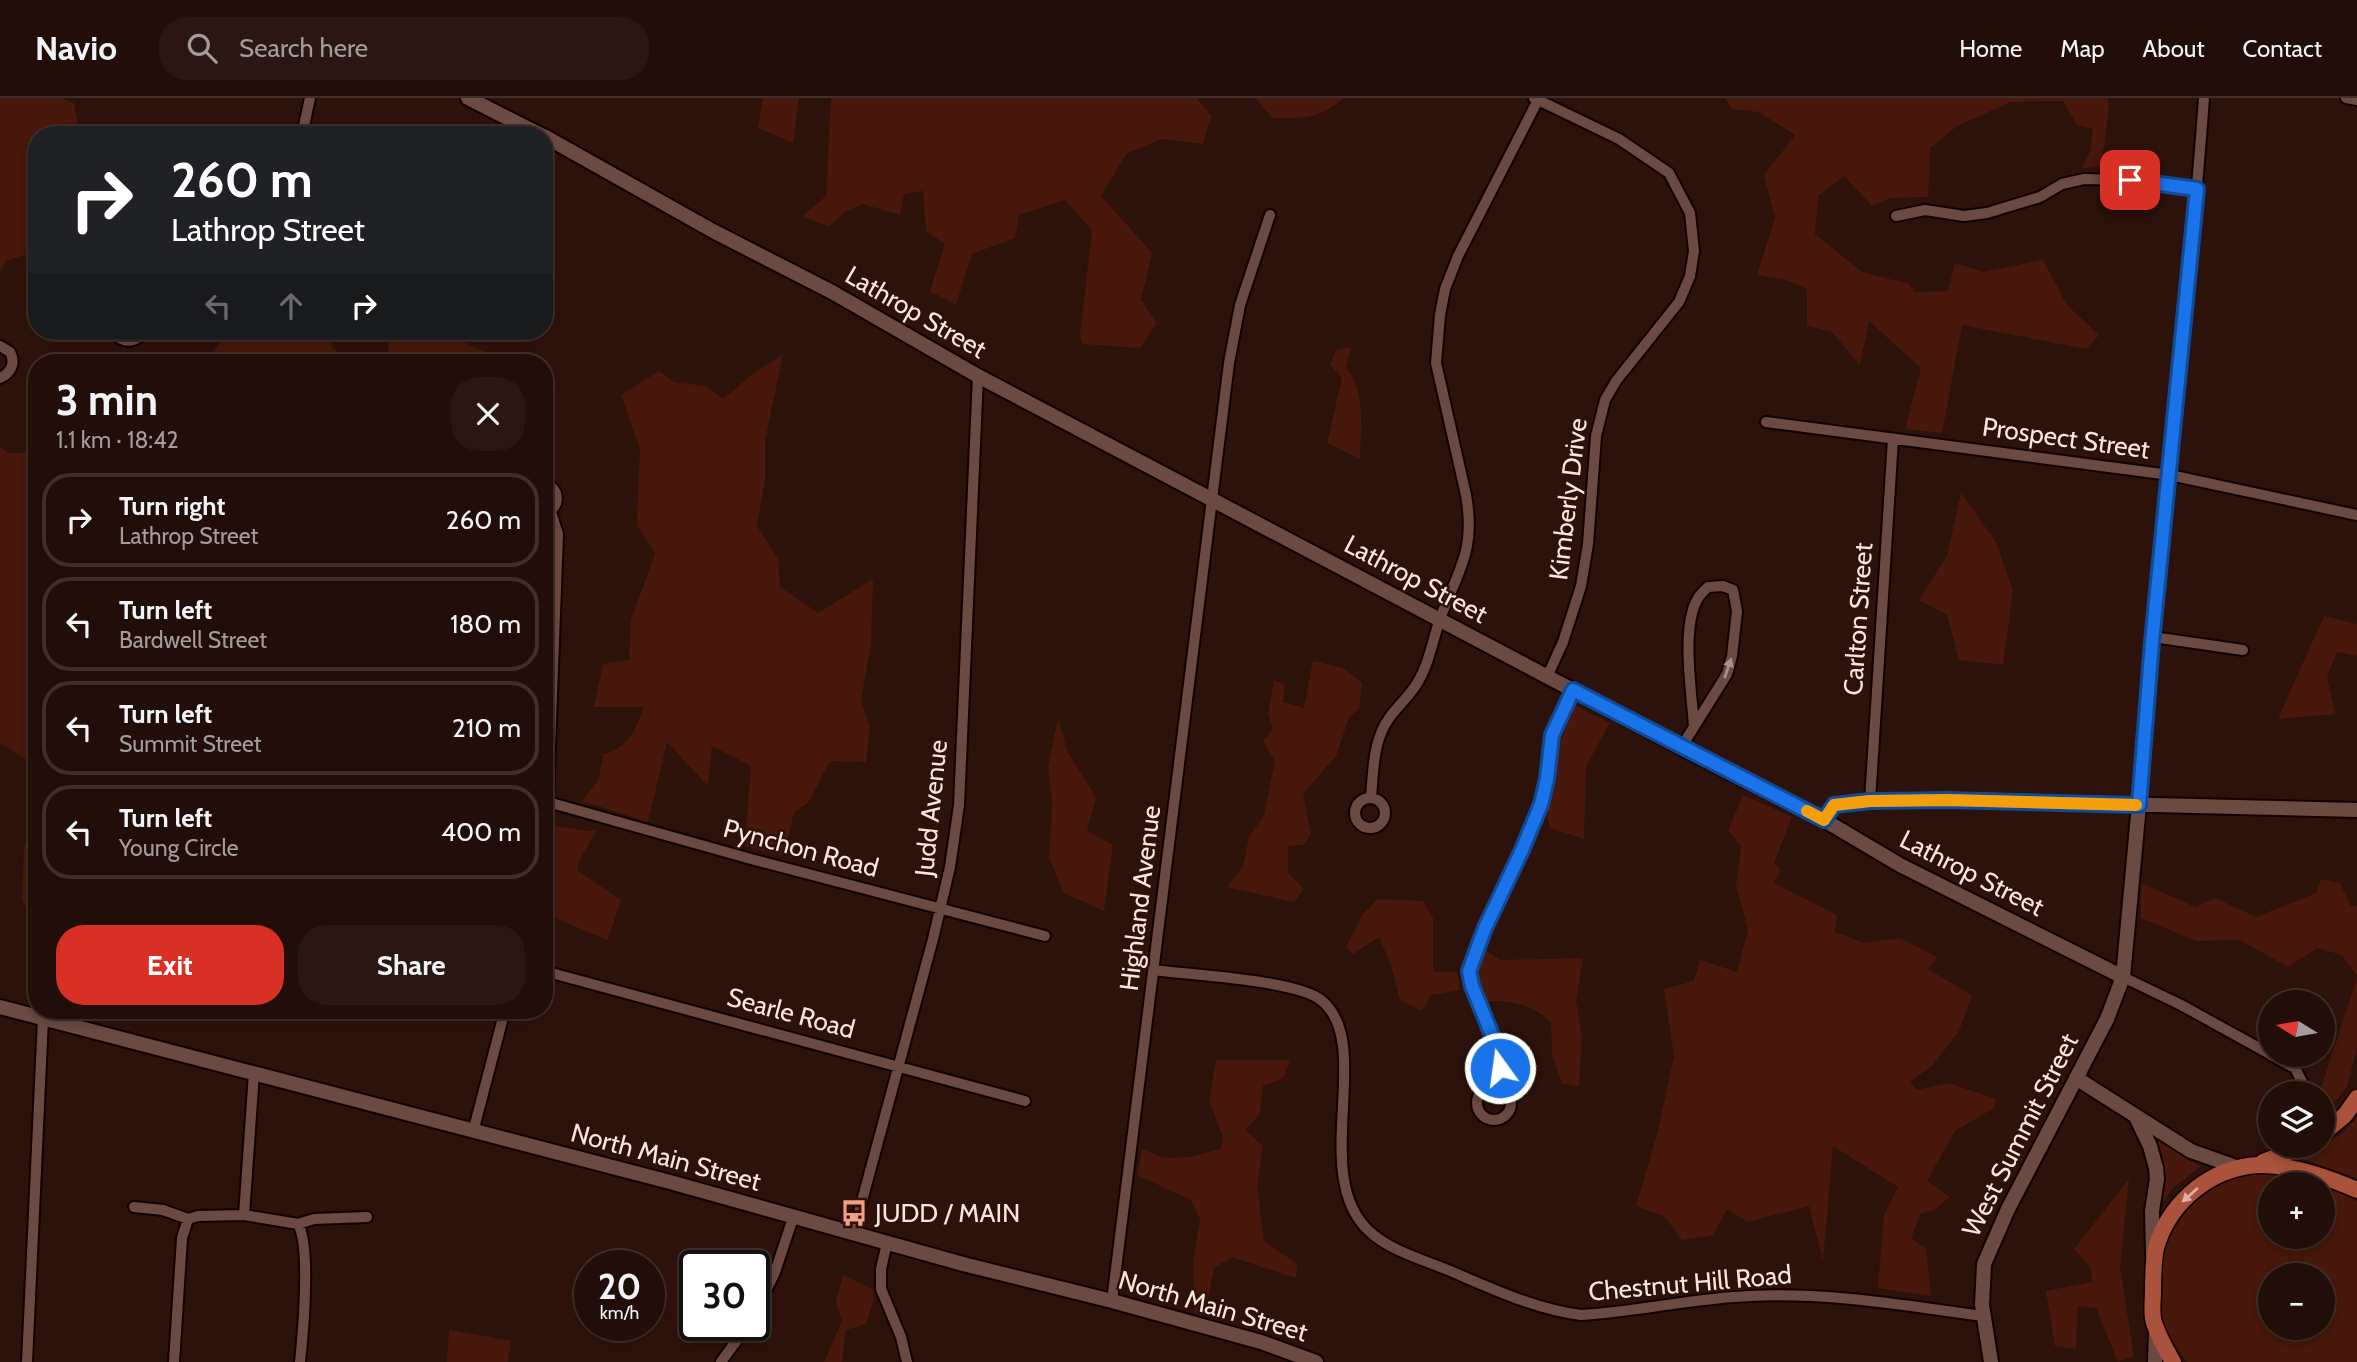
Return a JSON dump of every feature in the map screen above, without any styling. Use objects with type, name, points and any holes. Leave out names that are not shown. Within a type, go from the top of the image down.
[{"type":"main road","points":[[2335,1123],[2345,1115],[2357,1098]]},
{"type":"main road","points":[[2173,1362],[2152,1314],[2154,1262],[2163,1232],[2188,1195],[2213,1177],[2271,1158]]},
{"type":"main road","points":[[2245,1167],[2272,1166],[2291,1169],[2330,1179],[2357,1190]]},
{"type":"street","points":[[304,126],[310,98]]},
{"type":"street","name":"Lathrop Street","points":[[468,98],[523,126]]},
{"type":"street","points":[[2139,805],[2204,98]]},
{"type":"street","points":[[2346,98],[2357,100]]},
{"type":"street","points":[[1371,797],[1380,735],[1423,673],[1440,620],[1466,556],[1470,516],[1436,363],[1445,289],[1458,256],[1536,99]]},
{"type":"street","name":"Kimberly Drive","points":[[1536,99],[1619,139],[1669,173],[1690,214],[1694,251],[1690,276],[1679,302],[1616,381],[1605,400],[1596,436],[1588,544],[1581,586],[1563,642],[1548,677]]},
{"type":"street","name":"Lathrop Street","points":[[553,142],[713,231],[832,292],[978,376],[1824,820],[1900,865],[2181,1004],[2258,1048]]},
{"type":"street","points":[[1896,216],[1925,210],[1964,216],[1987,214],[2040,197],[2062,184],[2084,179],[2130,180],[2197,189]]},
{"type":"street","name":"Highland Avenue","points":[[1112,1301],[1234,332],[1240,305],[1270,215]]},
{"type":"street","points":[[0,346],[10,352],[13,363],[10,371],[0,378]]},
{"type":"street","name":"Judd Avenue","points":[[853,1234],[941,908],[954,847],[959,806],[978,376]]},
{"type":"street","name":"Prospect Street","points":[[1766,422],[2170,475],[2357,515]]},
{"type":"street","name":"Carlton Street","points":[[1870,801],[1893,439]]},
{"type":"street","points":[[553,488],[558,498],[553,507]]},
{"type":"street","name":"Pynchon Road","points":[[553,524],[558,534],[553,667]]},
{"type":"street","points":[[1682,746],[1694,727],[1727,674],[1732,656],[1737,611],[1733,590],[1723,586],[1708,587],[1697,598],[1695,605],[1688,662],[1694,727]]},
{"type":"street","points":[[2153,638],[2243,650]]},
{"type":"street","points":[[1498,1086],[1500,1068],[1494,1040],[1472,986],[1469,971],[1485,928],[1541,804],[1552,735],[1573,690]]},
{"type":"street","points":[[1824,820],[1834,805],[1870,801],[1947,800],[2357,810]]},
{"type":"street","name":"Pynchon Road","points":[[553,803],[751,859],[1045,936]]},
{"type":"street","name":"West Summit Street","points":[[1990,1362],[1981,1295],[1987,1252],[2107,1019],[2123,977],[2139,805]]},
{"type":"street","name":"Chestnut Hill Road","points":[[1154,970],[1283,986],[1307,992],[1323,1001],[1341,1033],[1344,1064],[1343,1187],[1355,1213],[1371,1233],[1389,1245],[1492,1289],[1564,1314],[1581,1315],[1748,1296],[1799,1295],[1867,1299],[1984,1316]]},
{"type":"street","name":"Searle Road","points":[[553,973],[1026,1101]]},
{"type":"street","name":"North Main Street","points":[[0,1007],[28,1015]]},
{"type":"street","points":[[27,1362],[43,1019]]},
{"type":"street","name":"North Main Street","points":[[43,1019],[670,1182],[963,1265],[1112,1301],[1298,1353],[1317,1362]]},
{"type":"street","points":[[472,1132],[503,1019]]},
{"type":"street","points":[[244,1215],[254,1073]]},
{"type":"street","points":[[2076,1078],[2191,1151],[2245,1167]]},
{"type":"street","points":[[2136,1118],[2150,1146],[2156,1168],[2157,1180],[2152,1211],[2154,1262]]},
{"type":"street","points":[[134,1207],[163,1210],[188,1219],[198,1216],[244,1215],[298,1224],[314,1219],[367,1217]]},
{"type":"street","points":[[770,1282],[793,1218]]},
{"type":"street","points":[[174,1362],[182,1238],[188,1219]]},
{"type":"street","points":[[298,1224],[303,1238],[304,1256],[300,1362]]},
{"type":"street","points":[[887,1243],[882,1264],[881,1289],[901,1337],[907,1362]]},
{"type":"street","points":[[2155,1362],[2156,1328]]},
{"type":"street","points":[[721,1362],[736,1341]]},
{"type":"shaded area","points":[[0,98],[61,98],[74,103],[78,126],[28,126],[28,254],[6,261],[0,272]]},
{"type":"shaded area","points":[[763,98],[799,98],[793,143],[758,128]]},
{"type":"shaded area","points":[[831,98],[1197,98],[1211,116],[1203,144],[1162,139],[1127,153],[1101,196],[1152,253],[1141,300],[1157,323],[1140,348],[1082,344],[1080,335],[1092,230],[1065,200],[1019,215],[1015,238],[972,254],[956,305],[930,291],[945,244],[926,231],[923,191],[904,194],[900,215],[862,204],[844,213],[829,227],[803,216],[826,196]]},
{"type":"shaded area","points":[[1255,98],[1344,98],[1311,116],[1273,118]]},
{"type":"shaded area","points":[[1725,98],[2108,98],[2109,109],[2101,167],[2082,168],[2090,152],[2093,129],[2077,125],[2063,101],[2011,102],[1957,126],[1930,148],[1928,197],[1890,198],[1872,206],[1844,176],[1818,196],[1815,234],[1862,272],[1909,284],[1915,292],[1948,291],[1955,263],[1983,272],[2043,260],[2067,305],[2099,335],[2086,349],[1962,325],[1942,433],[1905,429],[1921,368],[1869,321],[1860,365],[1831,331],[1807,326],[1807,289],[1786,280],[1757,275],[1775,218],[1764,175],[1795,135],[1759,112],[1732,109]]},
{"type":"shaded area","points":[[222,340],[330,340],[333,349],[341,354],[212,354]]},
{"type":"shaded area","points":[[388,340],[459,340],[490,354],[389,354]]},
{"type":"shaded area","points":[[1351,347],[1346,368],[1353,378],[1360,399],[1360,459],[1327,443],[1342,378],[1330,365],[1336,350]]},
{"type":"shaded area","points":[[783,354],[765,441],[765,481],[757,526],[778,559],[780,587],[818,613],[873,579],[871,645],[861,699],[870,727],[866,762],[830,761],[808,803],[794,812],[784,856],[745,846],[751,766],[712,746],[708,786],[667,742],[648,822],[582,801],[598,781],[604,754],[626,742],[644,707],[594,707],[603,664],[629,660],[631,620],[655,554],[637,525],[640,449],[621,395],[659,371],[674,382],[706,386],[723,399]]},
{"type":"shaded area","points":[[0,447],[8,453],[28,453],[28,760],[0,743]]},
{"type":"shaded area","points":[[1961,493],[1996,542],[2013,591],[2003,665],[1959,660],[1947,615],[1919,600],[1947,556]]},
{"type":"shaded area","points":[[2324,616],[2357,624],[2357,656],[2337,652],[2327,677],[2335,714],[2278,719]]},
{"type":"shaded area","points":[[1313,661],[1343,668],[1362,683],[1359,709],[1349,717],[1336,756],[1303,794],[1311,835],[1303,845],[1288,846],[1288,873],[1304,889],[1294,902],[1227,887],[1243,866],[1249,837],[1264,815],[1275,761],[1263,741],[1273,729],[1268,713],[1274,681],[1285,684],[1283,702],[1304,708]]},
{"type":"shaded area","points":[[1574,705],[1610,723],[1586,766],[1584,839],[1550,828],[1547,816],[1557,777],[1557,752]]},
{"type":"shaded area","points":[[1058,719],[1068,753],[1096,797],[1087,831],[1113,845],[1104,911],[1064,893],[1049,858],[1052,803],[1048,767]]},
{"type":"shaded area","points":[[1743,795],[1792,817],[1774,863],[1781,870],[1774,883],[1837,915],[1835,932],[1864,943],[1900,938],[1937,957],[1928,969],[1972,995],[1959,1031],[1933,1065],[1910,1082],[1916,1090],[1949,1083],[1996,1099],[1994,1108],[1955,1131],[1927,1181],[1950,1197],[1935,1209],[1920,1214],[1911,1239],[1926,1248],[1931,1296],[1878,1288],[1884,1215],[1898,1187],[1833,1146],[1823,1261],[1809,1206],[1748,1222],[1727,1209],[1713,1235],[1682,1240],[1664,1216],[1636,1206],[1658,1131],[1674,1056],[1664,989],[1694,981],[1700,960],[1737,972],[1748,930],[1736,885],[1741,846],[1728,830]]},
{"type":"shaded area","points":[[553,826],[586,831],[597,830],[580,859],[577,870],[621,900],[608,940],[553,917]]},
{"type":"shaded area","points":[[28,836],[28,911],[22,900],[24,848]]},
{"type":"shaded area","points":[[2321,879],[2340,883],[2351,906],[2357,906],[2357,976],[2342,955],[2317,948],[2288,967],[2240,940],[2196,941],[2141,918],[2141,883],[2195,907],[2215,898],[2256,917],[2316,893]]},
{"type":"shaded area","points":[[1378,899],[1423,901],[1433,918],[1433,972],[1457,972],[1460,990],[1431,995],[1422,1011],[1400,1000],[1391,965],[1379,937],[1353,954],[1346,947],[1363,914]]},
{"type":"shaded area","points":[[1484,949],[1500,960],[1583,958],[1576,1001],[1582,1036],[1579,1087],[1562,1083],[1552,1055],[1551,1022],[1521,1004],[1485,1002],[1476,976]]},
{"type":"shaded area","points":[[2357,978],[2357,1048],[2347,1087],[2335,1102],[2335,1081],[2323,1081],[2328,1068],[2335,1067],[2335,1045]]},
{"type":"shaded area","points":[[1216,1060],[1290,1060],[1283,1078],[1263,1086],[1260,1113],[1246,1130],[1263,1147],[1257,1186],[1264,1241],[1297,1264],[1296,1278],[1232,1257],[1214,1268],[1205,1313],[1195,1314],[1193,1263],[1200,1220],[1191,1200],[1137,1175],[1142,1149],[1164,1158],[1189,1157],[1221,1149],[1223,1137],[1209,1100]]},
{"type":"shaded area","points":[[2357,1117],[2357,1178],[2300,1158],[2335,1158],[2335,1138]]},
{"type":"shaded area","points":[[2152,1133],[2201,1166],[2173,1188],[2164,1201],[2160,1200]]},
{"type":"shaded area","points":[[2258,1174],[2258,1249],[2335,1249],[2335,1191],[2357,1201],[2357,1362],[2187,1362],[2167,1330],[2160,1306],[2158,1281],[2162,1257],[2171,1234],[2202,1196],[2223,1183]]},
{"type":"shaded area","points":[[2129,1179],[2120,1268],[2134,1356],[2118,1362],[2096,1308],[2078,1306],[2076,1349],[2055,1346],[2046,1291],[2092,1282],[2090,1267],[2074,1249]]},
{"type":"shaded area","points":[[843,1275],[872,1289],[874,1299],[866,1324],[846,1330],[842,1362],[824,1362],[842,1321],[836,1302]]},
{"type":"shaded area","points":[[449,1330],[511,1341],[508,1362],[447,1362]]},
{"type":"slow traffic","points":[[1807,811],[1824,820],[1834,805],[1870,801],[1947,800],[2136,805]]},
{"type":"place","name":"JUDD / MAIN","points":[[854,1213]]},
{"type":"route","points":[[1500,1068],[1494,1040],[1472,986],[1469,971],[1485,928],[1541,804],[1552,735],[1573,690],[1824,820],[1834,805],[1870,801],[1947,800],[2139,805],[2152,642],[2197,189],[2130,180]]}]
